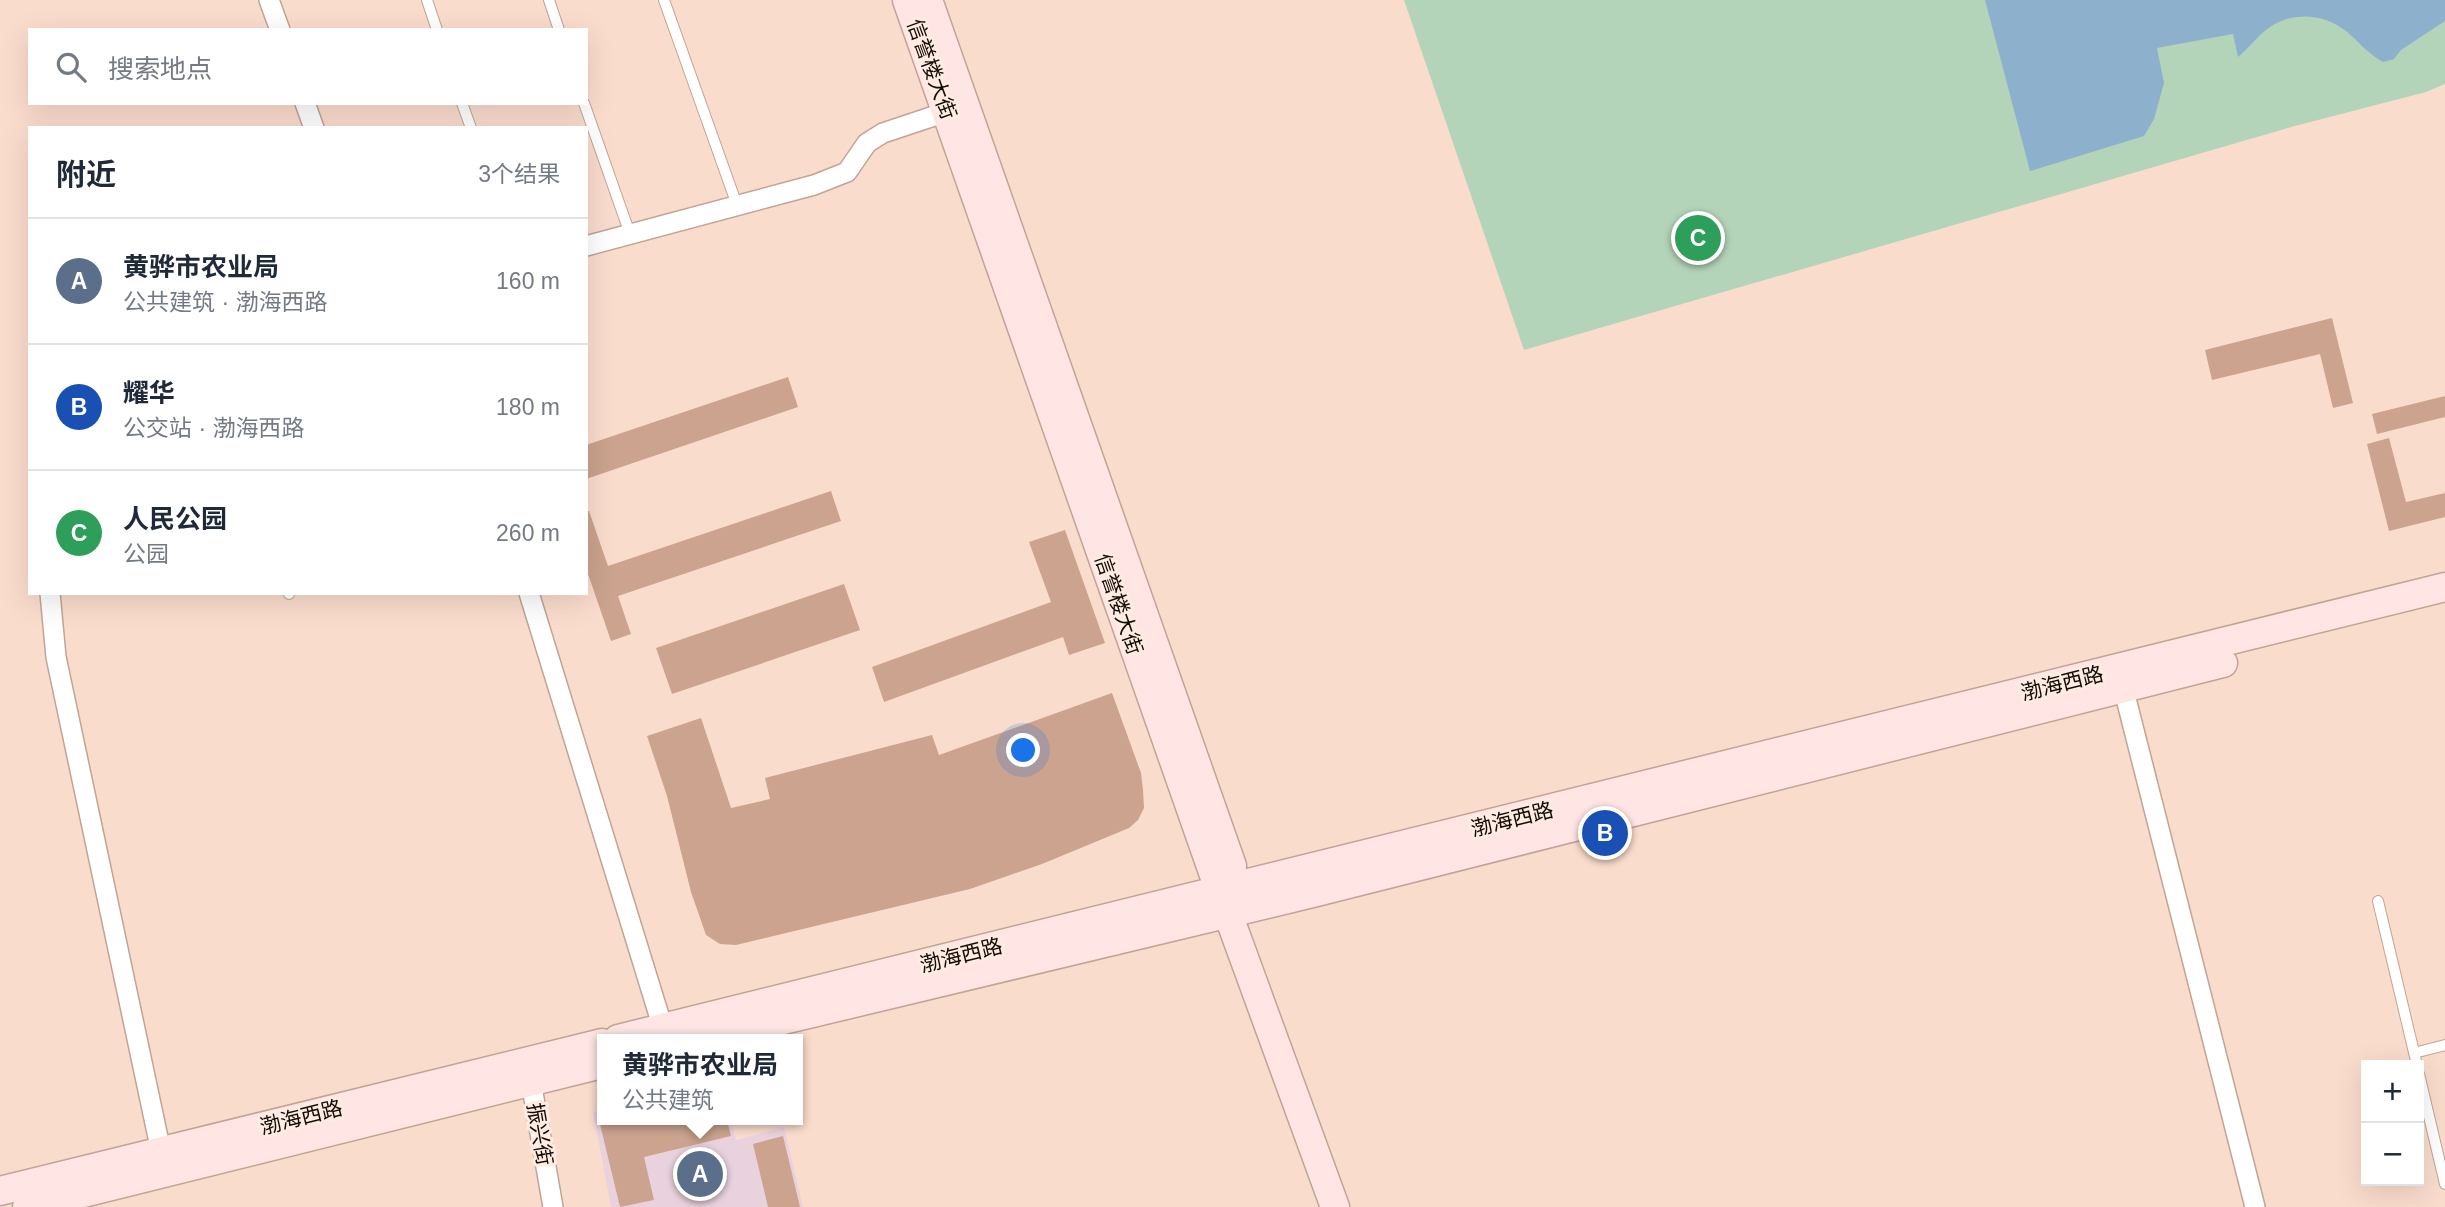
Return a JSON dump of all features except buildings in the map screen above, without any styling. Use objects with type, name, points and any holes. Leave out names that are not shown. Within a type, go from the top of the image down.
[{"type":"main road","name":"信誉楼大街","points":[[907,0],[957,108]]},
{"type":"main road","name":"信誉楼大街","points":[[928,0],[957,108],[1234,900],[1335,1207]]},
{"type":"main road","name":"渤海西路","points":[[2121,678],[2445,587]]},
{"type":"main road","name":"渤海西路","points":[[723,1034],[1234,900],[2121,678],[2445,606]]},
{"type":"main road","name":"信誉楼大街","points":[[1234,900],[1355,1207]]},
{"type":"main road","name":"渤海西路","points":[[664,1034],[1234,900]]},
{"type":"main road","name":"渤海西路","points":[[529,1072],[597,1045]]},
{"type":"main road","name":"渤海西路","points":[[0,1191],[163,1162],[529,1072],[597,1065]]},
{"type":"main road","name":"渤海西路","points":[[27,1207],[163,1162]]},
{"type":"street","points":[[270,0],[279,28]]},
{"type":"street","points":[[306,105],[313,126]]},
{"type":"street","points":[[588,245],[814,185],[847,172],[867,144],[883,132],[957,108]]},
{"type":"street","points":[[50,595],[56,657],[163,1162]]},
{"type":"street","points":[[530,595],[664,1034]]},
{"type":"street","points":[[2121,678],[2255,1207]]},
{"type":"street","name":"振兴街","points":[[529,1072],[553,1207]]},
{"type":"lane","points":[[427,0],[436,28]]},
{"type":"lane","points":[[549,0],[558,28]]},
{"type":"lane","points":[[664,0],[737,205]]},
{"type":"lane","points":[[463,105],[470,126]]},
{"type":"lane","points":[[585,105],[629,233]]},
{"type":"lane","points":[[2378,901],[2416,1060]]},
{"type":"lane","points":[[2414,1053],[2445,1045]]},
{"type":"lane","points":[[2424,1095],[2445,1184]]},
{"type":"shaded area","points":[[597,1111],[597,1125],[732,1125],[736,1140],[784,1127],[803,1207],[611,1207],[593,1112]]},
{"type":"green space","points":[[1404,0],[2445,0],[2445,84],[2426,92],[2295,126],[1524,350]]},
{"type":"water","points":[[1985,0],[2445,0],[2445,21],[2401,50],[2394,59],[2383,62],[2337,25],[2309,17],[2289,18],[2270,27],[2238,57],[2233,34],[2157,48],[2164,83],[2154,119],[2144,136],[2030,171]]},
{"type":"place","name":"人民公园","points":[[1698,238]]},
{"type":"place","name":"耀华","points":[[1605,833]]},
{"type":"place","name":"黄骅市农业局","points":[[700,1174]]}]
